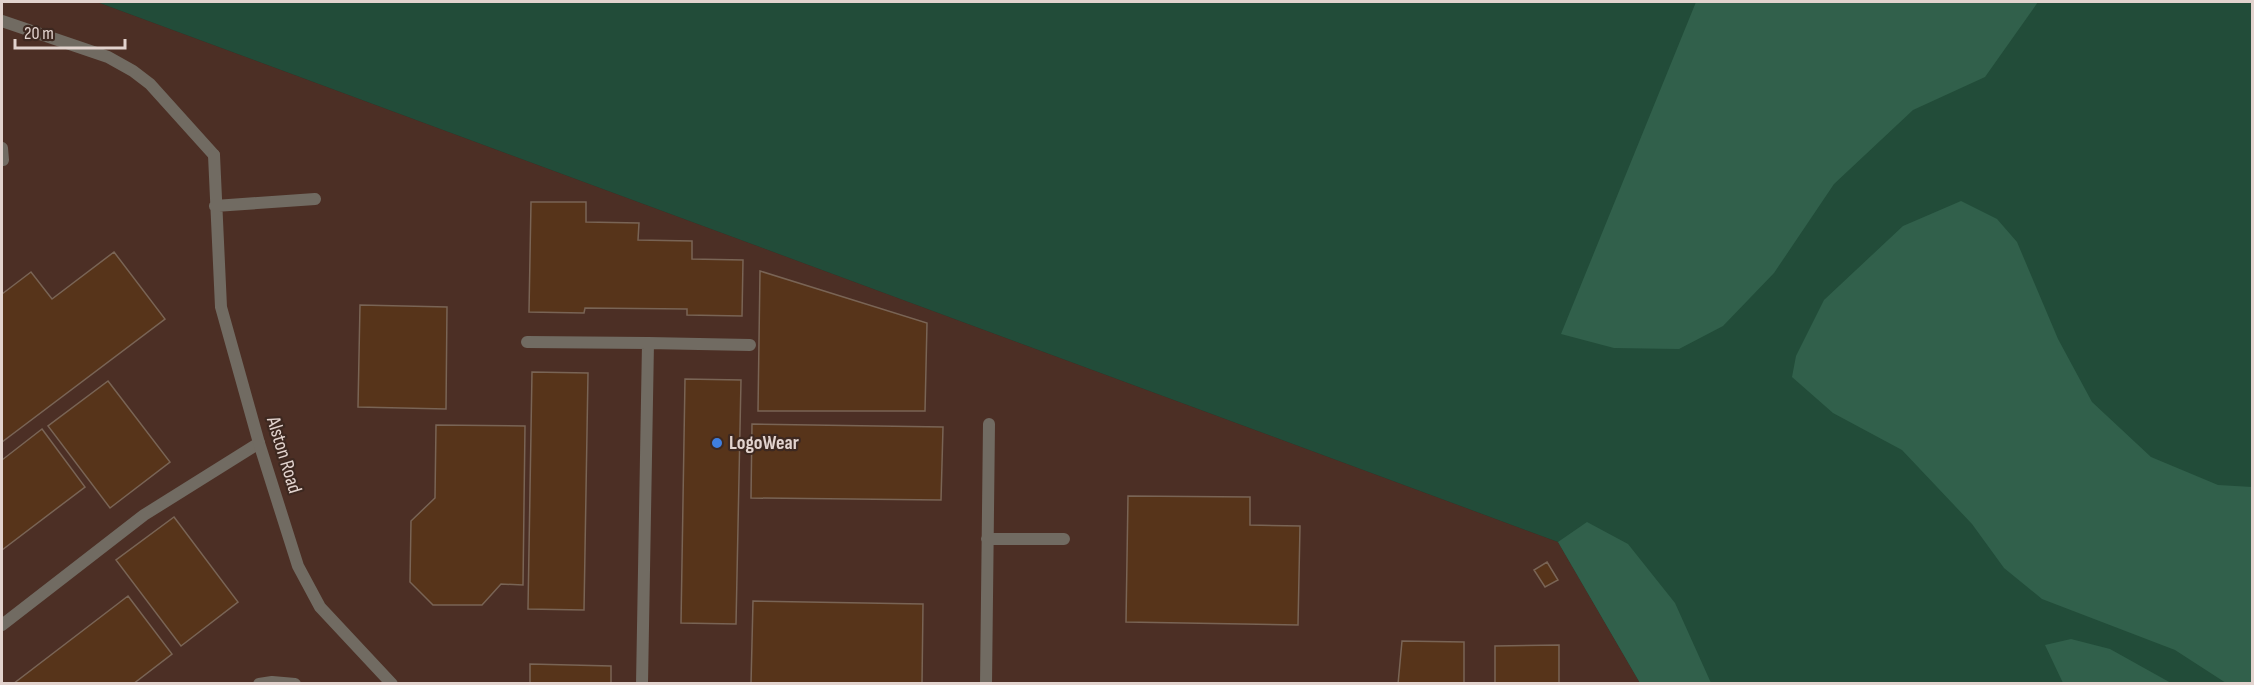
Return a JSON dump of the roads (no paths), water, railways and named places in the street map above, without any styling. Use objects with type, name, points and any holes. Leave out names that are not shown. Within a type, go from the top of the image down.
[{"type":"street","name":"Alston Road","points":[[2,21],[108,57],[133,71],[150,84],[214,155],[221,307],[259,443],[298,566],[320,606],[392,684]]},
{"type":"street","points":[[215,206],[315,199]]},
{"type":"street","points":[[527,342],[750,345]]},
{"type":"street","points":[[642,684],[648,343]]},
{"type":"street","points":[[986,684],[989,424]]},
{"type":"street","points":[[2,625],[144,515],[259,443]]},
{"type":"street","points":[[987,539],[1064,539]]},
{"type":"street","points":[[259,684],[272,682],[294,684]]},
{"type":"place","name":"LogoWear","points":[[717,443]]}]
